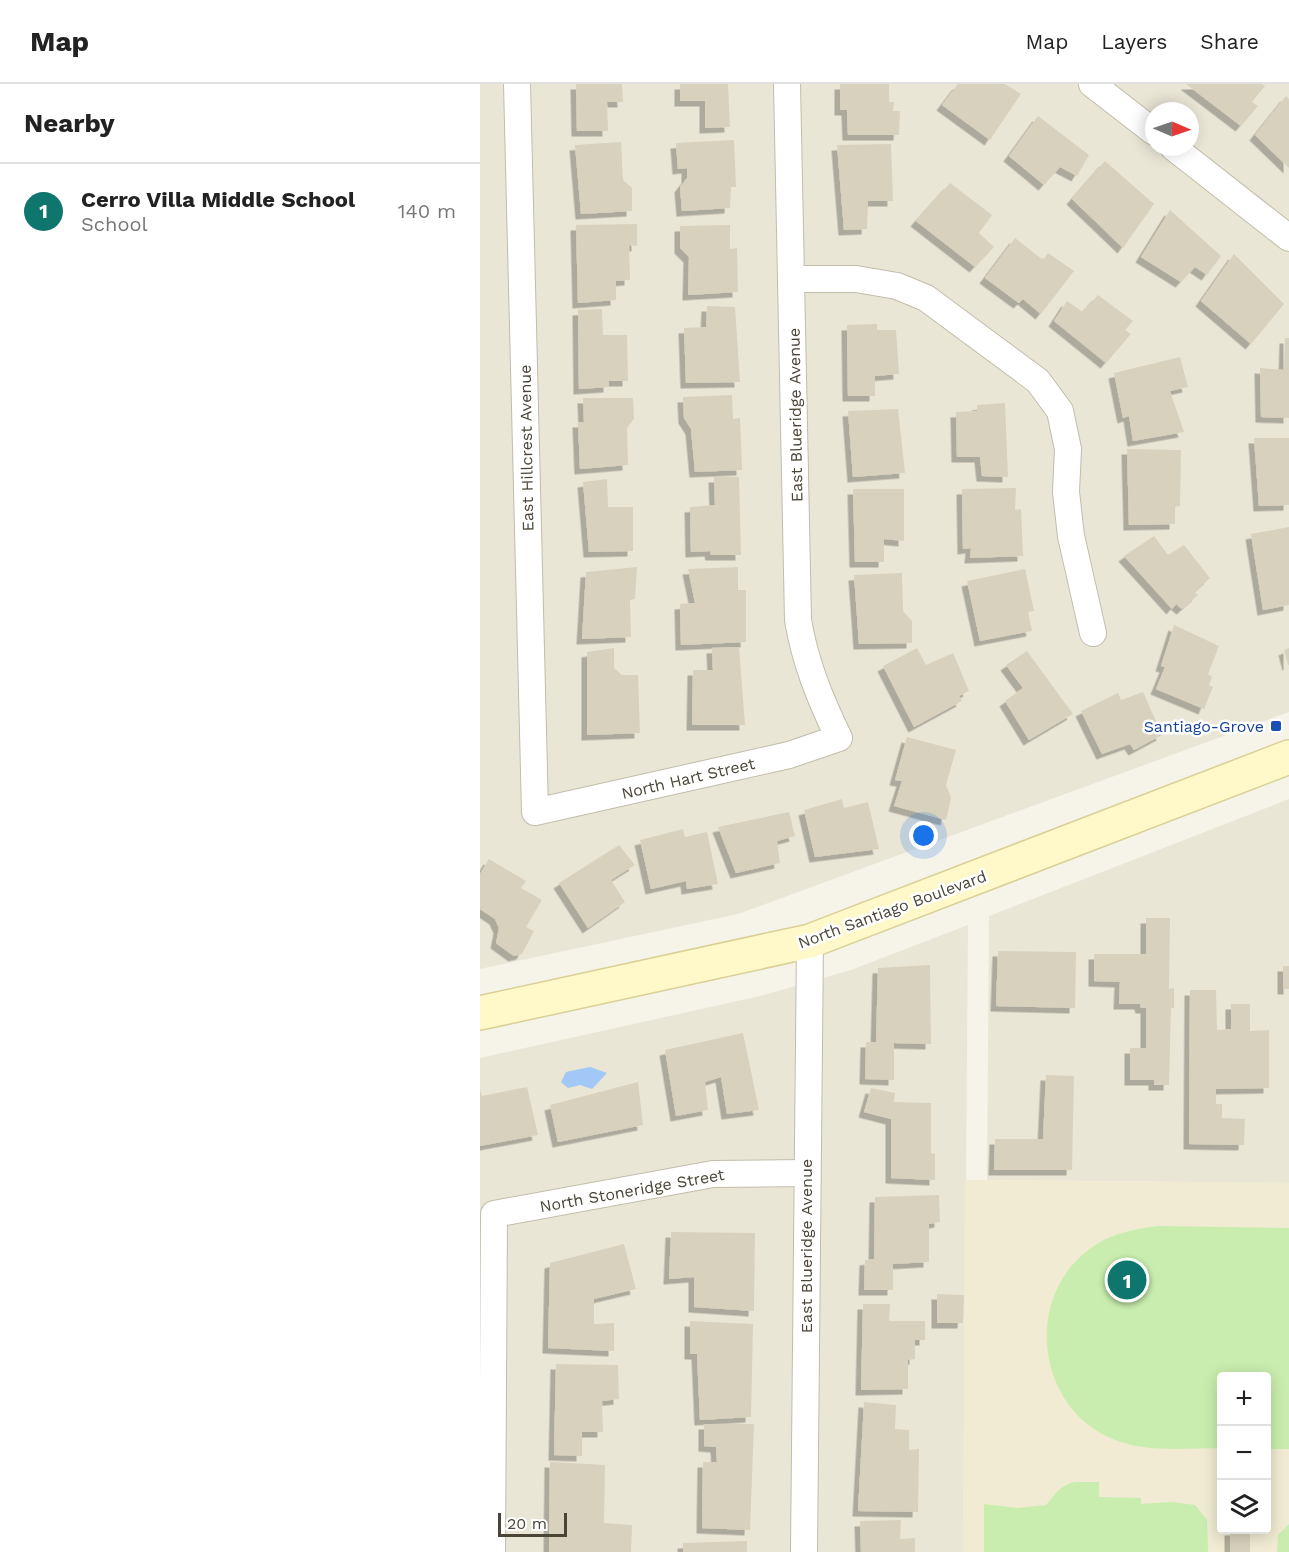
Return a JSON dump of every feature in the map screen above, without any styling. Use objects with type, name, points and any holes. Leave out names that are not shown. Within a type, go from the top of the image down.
[{"type":"main road","name":"North Santiago Boulevard","points":[[480,1013],[810,941],[1289,757]]},
{"type":"street","name":"East Hillcrest Avenue","points":[[517,84],[535,812]]},
{"type":"street","name":"East Blueridge Avenue","points":[[787,84],[798,620],[812,676],[840,738]]},
{"type":"street","points":[[1092,84],[1145,125]]},
{"type":"street","points":[[1184,156],[1289,238]]},
{"type":"street","points":[[792,279],[856,279],[897,286],[926,298],[1038,381],[1060,411],[1068,449],[1066,492],[1071,536],[1093,633]]},
{"type":"street","name":"North Hart Street","points":[[535,812],[789,755],[840,738]]},
{"type":"street","name":"East Blueridge Avenue","points":[[804,1552],[810,941]]},
{"type":"street","name":"North Stoneridge Street","points":[[492,1552],[494,1214],[713,1174],[807,1173]]},
{"type":"shaded area","points":[[480,84],[1289,84],[1289,712],[738,914],[480,969]]},
{"type":"shaded area","points":[[1289,799],[1289,1183],[987,1180],[989,916]]},
{"type":"shaded area","points":[[968,925],[963,1552],[480,1552],[480,1058],[760,996],[851,970]]},
{"type":"shaded area","points":[[965,1180],[1289,1183],[1289,1552],[963,1552]]},
{"type":"green space","points":[[1159,1226],[1289,1228],[1289,1449],[1271,1449],[1271,1372],[1217,1372],[1217,1448],[1166,1449],[1126,1443],[1113,1439],[1088,1424],[1068,1404],[1055,1380],[1048,1352],[1047,1325],[1054,1297],[1067,1272],[1087,1251],[1103,1240]]},
{"type":"green space","points":[[1076,1482],[1099,1482],[1099,1497],[1141,1498],[1141,1504],[1172,1502],[1195,1505],[1207,1520],[1208,1552],[984,1552],[984,1504],[1018,1508],[1046,1505],[1062,1487]]},
{"type":"green space","points":[[1289,1524],[1289,1552],[1277,1552],[1278,1535]]},
{"type":"water","points":[[590,1067],[607,1073],[592,1089],[580,1085],[568,1088],[561,1082],[566,1072]]},
{"type":"building","points":[[576,84],[622,84],[623,102],[607,102],[608,131],[577,131]]},
{"type":"building","points":[[680,84],[728,84],[730,127],[705,128],[705,101],[680,101]]},
{"type":"building","points":[[840,84],[889,84],[889,102],[894,102],[893,111],[900,111],[899,135],[848,135],[847,110],[840,110]]},
{"type":"building","points":[[958,84],[1005,84],[1021,94],[990,140],[942,105]]},
{"type":"building","points":[[1186,84],[1262,84],[1265,86],[1252,102],[1258,106],[1241,126]]},
{"type":"building","points":[[1286,96],[1289,99],[1289,168],[1255,135]]},
{"type":"building","points":[[1038,116],[1089,155],[1077,176],[1060,167],[1044,185],[1009,156]]},
{"type":"building","points":[[734,140],[736,187],[731,187],[730,208],[682,211],[680,187],[687,178],[687,168],[678,169],[676,143]]},
{"type":"building","points":[[621,142],[623,180],[632,188],[632,211],[581,214],[575,145]]},
{"type":"building","points":[[891,144],[893,201],[868,201],[867,229],[844,230],[837,145]]},
{"type":"building","points":[[1105,161],[1154,204],[1123,248],[1072,199]]},
{"type":"building","points":[[950,183],[992,215],[979,233],[994,247],[975,267],[916,221]]},
{"type":"building","points":[[1170,210],[1221,256],[1207,275],[1195,267],[1181,282],[1141,257]]},
{"type":"building","points":[[637,224],[637,246],[629,245],[630,280],[616,281],[616,300],[578,303],[576,225]]},
{"type":"building","points":[[730,225],[730,249],[737,248],[738,292],[688,295],[689,257],[680,248],[680,226]]},
{"type":"building","points":[[1015,238],[1043,260],[1048,253],[1074,271],[1041,314],[1023,299],[1019,303],[985,278]]},
{"type":"building","points":[[1234,254],[1284,304],[1251,344],[1201,301]]},
{"type":"building","points":[[1098,295],[1133,321],[1125,330],[1131,334],[1106,363],[1054,321],[1067,301],[1083,312]]},
{"type":"building","points":[[707,306],[735,307],[740,382],[686,383],[684,328],[706,327]]},
{"type":"building","points":[[602,309],[603,335],[627,335],[628,381],[609,381],[609,387],[579,389],[578,310]]},
{"type":"building","points":[[877,324],[877,330],[896,330],[899,374],[875,376],[875,396],[848,396],[847,325]]},
{"type":"building","points":[[1285,338],[1289,338],[1289,418],[1261,417],[1260,368],[1284,370]]},
{"type":"building","points":[[1180,357],[1188,387],[1170,391],[1184,432],[1133,441],[1129,416],[1123,418],[1114,373]]},
{"type":"building","points":[[732,395],[733,419],[740,418],[742,470],[695,472],[691,429],[684,418],[683,397]]},
{"type":"building","points":[[583,398],[633,398],[634,419],[627,428],[628,465],[580,469],[578,422],[584,422]]},
{"type":"building","points":[[1005,403],[1008,477],[982,476],[980,457],[957,457],[956,412],[977,411],[977,405]]},
{"type":"building","points":[[898,409],[905,473],[853,477],[848,411]]},
{"type":"building","points":[[1254,438],[1289,438],[1289,505],[1259,506]]},
{"type":"building","points":[[1127,449],[1181,450],[1180,506],[1175,507],[1175,524],[1129,525]]},
{"type":"building","points":[[714,477],[739,477],[741,555],[711,555],[710,551],[691,552],[690,507],[715,505]]},
{"type":"building","points":[[607,479],[608,507],[633,507],[633,551],[589,552],[583,482]]},
{"type":"building","points":[[1016,488],[1015,510],[1021,509],[1023,556],[970,558],[971,548],[963,549],[962,489]]},
{"type":"building","points":[[853,489],[904,489],[904,541],[884,539],[884,562],[855,562]]},
{"type":"building","points":[[1289,527],[1289,605],[1263,610],[1251,534]]},
{"type":"building","points":[[1154,536],[1168,555],[1184,545],[1210,578],[1194,592],[1198,595],[1182,609],[1176,604],[1172,609],[1124,556]]},
{"type":"building","points":[[637,567],[635,599],[630,600],[631,637],[582,639],[586,572]]},
{"type":"building","points":[[738,567],[738,590],[746,590],[746,642],[681,645],[680,604],[695,603],[688,569]]},
{"type":"building","points":[[1025,569],[1034,611],[1028,612],[1032,631],[980,641],[967,581]]},
{"type":"building","points":[[902,573],[903,611],[912,621],[912,643],[859,644],[854,575]]},
{"type":"building","points":[[1174,625],[1219,646],[1208,674],[1212,677],[1209,685],[1213,687],[1204,709],[1156,689],[1165,667],[1161,666]]},
{"type":"building","points":[[739,647],[745,725],[692,725],[693,670],[713,670],[712,648]]},
{"type":"building","points":[[614,648],[614,668],[622,675],[638,675],[640,733],[587,735],[587,652]]},
{"type":"building","points":[[917,648],[926,665],[953,653],[969,691],[959,696],[962,701],[914,727],[883,666]]},
{"type":"building","points":[[1289,648],[1289,665],[1288,665],[1284,650]]},
{"type":"building","points":[[1027,651],[1073,714],[1029,740],[1005,701],[1023,688],[1006,665]]},
{"type":"building","points":[[1143,692],[1162,735],[1134,750],[1130,744],[1102,754],[1081,711],[1118,693],[1121,700]]},
{"type":"building","points":[[907,737],[956,750],[946,785],[951,798],[946,820],[894,806],[902,781],[895,780]]},
{"type":"building","points":[[842,799],[844,808],[868,802],[879,849],[815,857],[804,810]]},
{"type":"building","points":[[789,812],[795,836],[777,841],[780,863],[736,873],[718,827]]},
{"type":"building","points":[[683,829],[685,837],[707,832],[718,884],[687,889],[686,881],[651,889],[640,840]]},
{"type":"building","points":[[619,845],[635,865],[611,880],[625,902],[588,928],[559,883]]},
{"type":"building","points":[[489,859],[526,881],[521,888],[542,900],[526,927],[534,931],[522,954],[514,956],[496,943],[499,928],[495,919],[480,909],[480,874]]},
{"type":"building","points":[[1146,918],[1170,918],[1169,989],[1174,988],[1174,1008],[1171,1008],[1169,1085],[1154,1085],[1154,1080],[1130,1080],[1130,1048],[1146,1048],[1146,1008],[1141,1008],[1140,1004],[1119,1004],[1120,982],[1094,981],[1094,954],[1146,954]]},
{"type":"building","points":[[998,951],[1076,952],[1075,1008],[996,1006]]},
{"type":"building","points":[[930,965],[931,1044],[894,1043],[894,1080],[865,1079],[866,1042],[876,1042],[878,968]]},
{"type":"building","points":[[1283,966],[1289,966],[1289,989],[1283,989]]},
{"type":"building","points":[[1190,990],[1216,990],[1217,1030],[1231,1029],[1231,1004],[1250,1004],[1250,1031],[1269,1030],[1269,1088],[1216,1089],[1216,1104],[1222,1104],[1222,1118],[1245,1119],[1244,1145],[1189,1144]]},
{"type":"building","points":[[743,1033],[759,1110],[727,1114],[721,1077],[705,1082],[708,1110],[676,1116],[665,1050]]},
{"type":"building","points":[[1046,1075],[1074,1076],[1072,1170],[994,1170],[995,1139],[1043,1139]]},
{"type":"building","points":[[638,1082],[643,1125],[558,1142],[550,1105]]},
{"type":"building","points":[[527,1087],[538,1135],[480,1146],[480,1090],[482,1096]]},
{"type":"building","points":[[871,1088],[895,1093],[894,1102],[931,1103],[931,1153],[935,1154],[935,1180],[891,1178],[891,1119],[864,1112]]},
{"type":"building","points":[[939,1195],[940,1222],[929,1224],[929,1262],[893,1264],[893,1290],[864,1290],[865,1260],[874,1259],[875,1197]]},
{"type":"building","points":[[671,1232],[755,1233],[754,1311],[694,1307],[694,1277],[669,1279]]},
{"type":"building","points":[[624,1244],[636,1289],[594,1299],[594,1324],[614,1323],[614,1351],[548,1348],[550,1263]]},
{"type":"building","points":[[937,1294],[964,1295],[963,1323],[937,1323]]},
{"type":"building","points":[[863,1304],[890,1304],[889,1321],[925,1321],[925,1340],[915,1340],[915,1359],[908,1360],[908,1389],[861,1390]]},
{"type":"building","points":[[690,1321],[753,1324],[751,1417],[700,1420],[697,1354],[690,1354]]},
{"type":"building","points":[[556,1364],[618,1365],[619,1399],[602,1401],[603,1432],[582,1432],[582,1456],[554,1455]]},
{"type":"building","points":[[864,1402],[896,1405],[895,1429],[909,1430],[909,1450],[919,1449],[918,1512],[858,1511]]},
{"type":"building","points":[[704,1424],[754,1424],[750,1530],[702,1528],[703,1462],[717,1462],[716,1447],[704,1446]]},
{"type":"building","points":[[550,1462],[605,1465],[604,1523],[632,1525],[631,1552],[549,1552]]},
{"type":"building","points":[[901,1520],[900,1539],[915,1538],[915,1552],[861,1552],[860,1521]]},
{"type":"building","points":[[1230,1534],[1250,1534],[1250,1552],[1230,1552]]},
{"type":"building","points":[[747,1541],[747,1552],[683,1552],[683,1543]]},
{"type":"place","name":"Santiago-Grove","points":[[1276,726]]},
{"type":"place","name":"Cerro Villa Middle School","points":[[1127,1280]]}]
